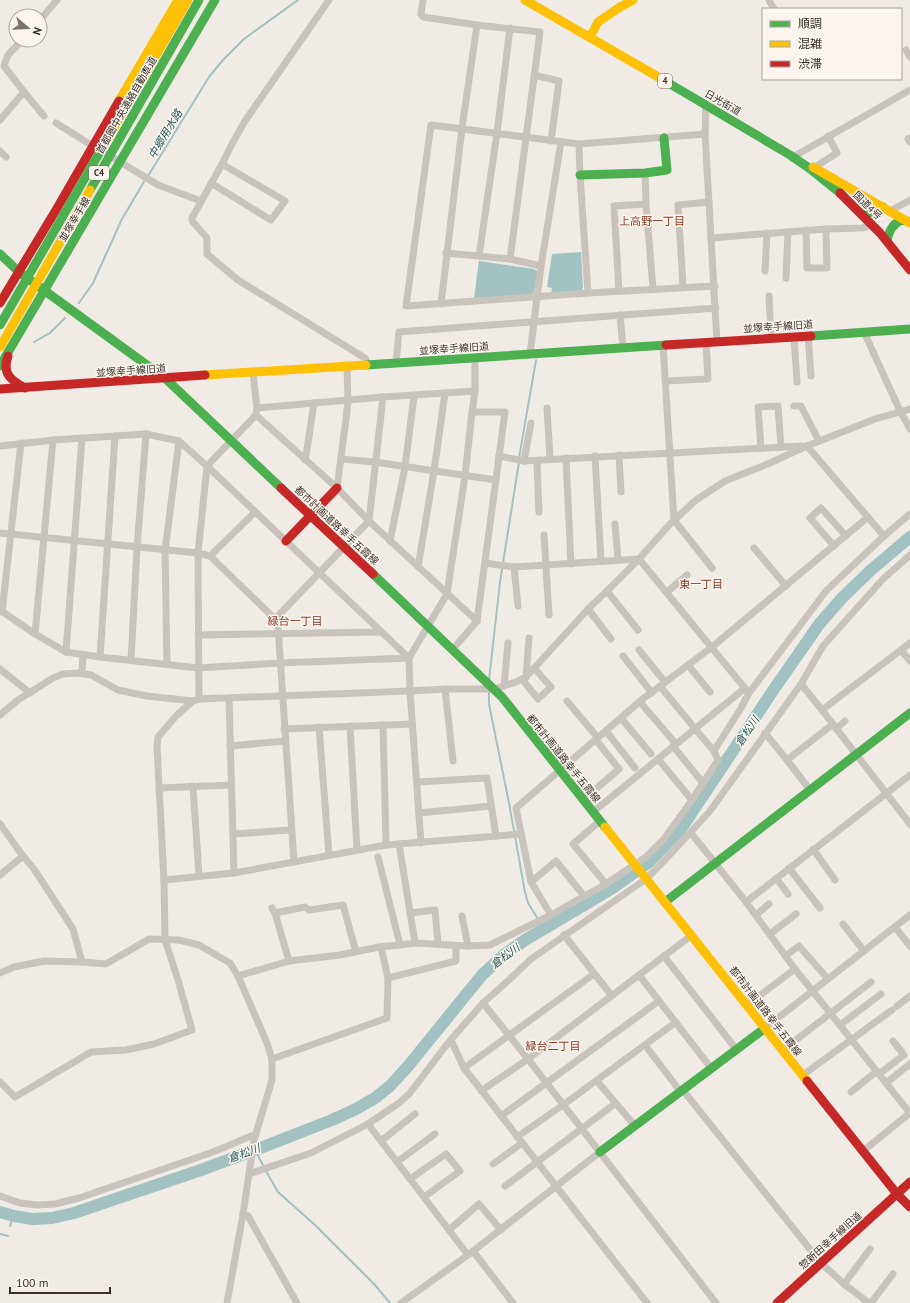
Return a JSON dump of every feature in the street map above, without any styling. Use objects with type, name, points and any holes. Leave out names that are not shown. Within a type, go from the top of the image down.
[{"type":"main road","name":"並塚幸手線","points":[[0,303],[178,0]]},
{"type":"main road","name":"首都圏中央連絡自動車道","points":[[0,325],[188,0]]},
{"type":"main road","name":"首都圏中央連絡自動車道","points":[[0,347],[199,0]]},
{"type":"main road","name":"並塚幸手線","points":[[0,366],[216,0]]},
{"type":"main road","name":"日光街道","points":[[525,0],[770,142],[803,164],[815,167],[908,222]]},
{"type":"main road","points":[[590,37],[598,22],[618,4],[633,0]]},
{"type":"main road","points":[[580,175],[666,170],[664,138]]},
{"type":"main road","name":"国道4号","points":[[803,164],[832,187],[864,216],[887,241],[910,270]]},
{"type":"main road","points":[[19,272],[27,273],[37,270],[58,239],[77,227],[96,202]]},
{"type":"main road","points":[[864,216],[887,209]]},
{"type":"main road","points":[[887,241],[888,233],[892,227],[901,220],[908,222]]},
{"type":"main road","name":"都市計画道路幸手五霞線","points":[[0,254],[19,272],[166,379],[494,689],[748,1005],[897,1194],[910,1207]]},
{"type":"main road","name":"並塚幸手線旧道","points":[[0,390],[910,329]]},
{"type":"main road","points":[[9,350],[5,366],[6,370],[11,379],[25,388]]},
{"type":"main road","points":[[286,541],[337,488]]},
{"type":"main road","points":[[665,902],[910,713]]},
{"type":"main road","points":[[600,1152],[765,1028]]},
{"type":"main road","name":"惣新田幸手線旧道","points":[[777,1303],[910,1182]]},
{"type":"street","points":[[48,11],[57,0]]},
{"type":"street","points":[[329,0],[246,120],[201,201],[192,218],[192,221],[208,238],[207,254],[238,280],[365,358],[368,365]]},
{"type":"street","points":[[423,0],[421,14],[423,17],[540,32],[510,259]]},
{"type":"street","points":[[440,304],[462,128],[477,25]]},
{"type":"street","points":[[479,256],[497,133],[510,28]]},
{"type":"street","points":[[15,48],[8,55],[4,66],[44,116]]},
{"type":"street","points":[[906,50],[910,57]]},
{"type":"street","points":[[534,75],[560,81],[551,141]]},
{"type":"street","points":[[793,156],[910,90]]},
{"type":"street","points":[[0,120],[24,92]]},
{"type":"street","points":[[706,105],[705,134],[718,342]]},
{"type":"street","points":[[56,123],[158,185],[201,201]]},
{"type":"street","points":[[705,134],[580,144],[431,125],[406,306],[714,286]]},
{"type":"street","points":[[815,167],[837,154],[828,136]]},
{"type":"street","points":[[910,138],[908,139],[910,142]]},
{"type":"street","points":[[530,354],[541,266],[561,142]]},
{"type":"street","points":[[580,144],[580,175],[588,293]]},
{"type":"street","points":[[0,151],[6,157]]},
{"type":"street","points":[[212,183],[271,220],[285,201],[222,164]]},
{"type":"street","points":[[645,172],[653,289]]},
{"type":"street","points":[[887,209],[910,200]]},
{"type":"street","points":[[683,287],[678,205],[710,202]]},
{"type":"street","points":[[619,291],[614,206],[646,204]]},
{"type":"street","points":[[711,238],[806,230],[862,228],[873,225]]},
{"type":"street","points":[[806,230],[807,268],[827,268],[826,229]]},
{"type":"street","points":[[786,278],[788,232]]},
{"type":"street","points":[[765,271],[767,233]]},
{"type":"street","points":[[446,253],[510,259],[541,266]]},
{"type":"street","points":[[769,296],[771,338]]},
{"type":"street","points":[[396,363],[399,332],[716,308]]},
{"type":"street","points":[[620,315],[623,348]]},
{"type":"street","points":[[864,332],[900,411],[910,429]]},
{"type":"street","points":[[808,335],[811,376]]},
{"type":"street","points":[[794,337],[797,382]]},
{"type":"street","points":[[666,381],[708,379],[706,342]]},
{"type":"street","points":[[663,345],[674,520],[712,568]]},
{"type":"street","points":[[421,843],[412,724],[409,658],[447,594],[465,476],[475,392],[475,358]]},
{"type":"street","points":[[337,488],[348,401],[347,367]]},
{"type":"street","points":[[253,373],[256,411],[390,541],[477,621]]},
{"type":"street","points":[[0,1082],[15,1097],[91,1052],[126,1050],[154,1044],[192,1030],[165,940],[164,880],[157,747],[158,737],[177,715],[196,700],[198,668],[198,553],[207,466],[256,411],[314,403],[383,397],[475,392]]},
{"type":"street","points":[[418,566],[445,393]]},
{"type":"street","points":[[390,541],[405,467],[414,396]]},
{"type":"street","points":[[276,619],[369,521],[383,397]]},
{"type":"street","points":[[305,460],[314,403]]},
{"type":"street","points":[[761,448],[758,406],[778,406],[780,447]]},
{"type":"street","points":[[794,406],[801,406],[819,441]]},
{"type":"street","points":[[547,408],[550,459]]},
{"type":"street","points":[[0,715],[18,700],[54,678],[64,674],[82,673],[91,675],[118,690],[147,696],[196,700],[410,692],[445,689],[494,689],[504,686],[524,678],[588,609],[639,559],[674,520],[696,500],[725,481],[807,446],[875,419],[910,409]]},
{"type":"street","points":[[453,650],[477,621],[505,412],[472,412]]},
{"type":"street","points":[[524,461],[531,423]]},
{"type":"street","points":[[131,660],[137,548],[146,434]]},
{"type":"street","points":[[0,446],[53,440],[146,434],[179,441],[409,658]]},
{"type":"street","points":[[100,657],[115,436]]},
{"type":"street","points":[[66,652],[82,438]]},
{"type":"street","points":[[35,634],[53,440]]},
{"type":"street","points":[[167,664],[165,551],[179,441]]},
{"type":"street","points":[[21,443],[1,611],[35,634],[66,652],[198,668],[409,658]]},
{"type":"street","points":[[499,456],[524,461],[595,456],[807,446]]},
{"type":"street","points":[[807,446],[884,536]]},
{"type":"street","points":[[619,455],[621,492]]},
{"type":"street","points":[[595,456],[601,561]]},
{"type":"street","points":[[566,458],[572,564]]},
{"type":"street","points":[[341,459],[375,462],[496,480]]},
{"type":"street","points":[[539,460],[537,465],[539,512]]},
{"type":"street","points":[[834,546],[810,518],[821,508],[846,536]]},
{"type":"street","points":[[210,556],[255,512]]},
{"type":"street","points":[[593,812],[655,757],[674,745],[694,727],[747,690],[826,591],[884,536],[910,514]]},
{"type":"street","points":[[551,915],[532,882],[516,808],[640,702],[712,647],[868,517]]},
{"type":"street","points":[[615,524],[618,560]]},
{"type":"street","points":[[0,533],[165,551],[198,553],[210,556],[276,619],[294,862]]},
{"type":"street","points":[[544,535],[549,616]]},
{"type":"street","points":[[754,548],[786,586]]},
{"type":"street","points":[[249,1172],[311,1153],[368,1124],[399,1103],[410,1093],[451,1040],[483,1003],[531,959],[645,877],[691,833],[710,811],[801,684],[823,646],[883,579],[910,555]]},
{"type":"street","points":[[485,563],[514,567],[639,559]]},
{"type":"street","points":[[639,559],[747,690]]},
{"type":"street","points":[[514,567],[518,606]]},
{"type":"street","points":[[667,592],[687,575]]},
{"type":"street","points":[[607,591],[638,630]]},
{"type":"street","points":[[588,609],[611,639]]},
{"type":"street","points":[[198,635],[381,632]]},
{"type":"street","points":[[529,638],[524,678],[538,699],[551,687],[534,668]]},
{"type":"street","points":[[504,686],[508,643]]},
{"type":"street","points":[[822,710],[910,643]]},
{"type":"street","points":[[238,976],[289,961],[340,955],[381,947],[415,943],[456,946],[490,945],[551,915],[636,866],[664,839],[718,760],[714,751],[694,727],[639,650]]},
{"type":"street","points":[[901,650],[910,661]]},
{"type":"street","points":[[82,673],[83,655]]},
{"type":"street","points":[[623,656],[652,693]]},
{"type":"street","points":[[688,665],[710,692]]},
{"type":"street","points":[[0,669],[30,693]]},
{"type":"street","points":[[801,684],[910,824]]},
{"type":"street","points":[[445,689],[453,761]]},
{"type":"street","points":[[714,751],[741,708],[747,690]]},
{"type":"street","points":[[229,698],[234,872]]},
{"type":"street","points":[[568,701],[619,769],[583,800]]},
{"type":"street","points":[[640,702],[703,783]]},
{"type":"street","points":[[621,718],[692,800]]},
{"type":"street","points":[[787,760],[834,726],[845,721]]},
{"type":"street","points":[[284,729],[412,724]]},
{"type":"street","points":[[383,725],[386,845]]},
{"type":"street","points":[[350,726],[357,850]]},
{"type":"street","points":[[318,727],[329,855]]},
{"type":"street","points":[[606,731],[635,768]]},
{"type":"street","points":[[765,733],[810,790]]},
{"type":"street","points":[[230,746],[285,741]]},
{"type":"street","points":[[746,902],[910,775]]},
{"type":"street","points":[[417,782],[487,778],[496,836]]},
{"type":"street","points":[[159,788],[231,785]]},
{"type":"street","points":[[193,786],[199,876]]},
{"type":"street","points":[[419,813],[491,806]]},
{"type":"street","points":[[600,821],[573,844],[606,884]]},
{"type":"street","points":[[0,824],[34,869],[73,929],[82,962]]},
{"type":"street","points":[[233,834],[291,830]]},
{"type":"street","points":[[691,833],[756,915],[795,969],[910,1113],[863,1151]]},
{"type":"street","points":[[164,880],[234,872],[386,845],[521,834]]},
{"type":"street","points":[[398,844],[415,943]]},
{"type":"street","points":[[814,849],[835,880]]},
{"type":"street","points":[[0,875],[23,856]]},
{"type":"street","points":[[378,857],[400,945]]},
{"type":"street","points":[[532,882],[556,862],[584,896]]},
{"type":"street","points":[[789,868],[820,908]]},
{"type":"street","points":[[776,878],[788,894]]},
{"type":"street","points":[[756,915],[769,904]]},
{"type":"street","points":[[289,961],[274,911],[305,907],[309,910],[343,905],[356,952]]},
{"type":"street","points":[[410,913],[435,910],[438,944]]},
{"type":"street","points":[[770,934],[796,914]]},
{"type":"street","points":[[765,1028],[910,915]]},
{"type":"street","points":[[462,916],[468,946]]},
{"type":"street","points":[[843,924],[864,951]]},
{"type":"street","points":[[895,927],[910,946]]},
{"type":"street","points":[[564,935],[612,996]]},
{"type":"street","points":[[481,1091],[528,1059],[692,935]]},
{"type":"street","points":[[0,973],[14,967],[44,961],[106,964],[149,939],[179,940],[199,945],[230,963],[238,976],[267,1043],[272,1059],[272,1080],[255,1137],[227,1303]]},
{"type":"street","points":[[388,978],[456,961],[456,946]]},
{"type":"street","points":[[785,956],[799,946],[828,979]]},
{"type":"street","points":[[272,1059],[387,1018],[388,978],[381,947]]},
{"type":"street","points":[[664,956],[736,1049]]},
{"type":"street","points":[[748,1005],[795,969]]},
{"type":"street","points":[[464,1068],[594,974]]},
{"type":"street","points":[[639,975],[711,1068]]},
{"type":"street","points":[[783,1050],[871,982]]},
{"type":"street","points":[[840,1025],[881,994]]},
{"type":"street","points":[[803,1075],[910,996]]},
{"type":"street","points":[[501,1116],[659,1001]]},
{"type":"street","points":[[483,1003],[716,1303]]},
{"type":"street","points":[[493,1164],[520,1140],[563,1106],[676,1022]]},
{"type":"street","points":[[451,1040],[464,1068],[481,1091],[647,1303]]},
{"type":"street","points":[[851,1092],[904,1055],[893,1041]]},
{"type":"street","points":[[645,1044],[820,1263],[844,1284],[870,1303],[893,1274]]},
{"type":"street","points":[[886,1083],[910,1064]]},
{"type":"street","points":[[596,1081],[634,1126]]},
{"type":"street","points":[[505,1186],[616,1103]]},
{"type":"street","points":[[381,1141],[415,1114]]},
{"type":"street","points":[[368,1124],[449,1230],[471,1253],[513,1303]]},
{"type":"street","points":[[397,1162],[435,1134]]},
{"type":"street","points":[[0,1196],[20,1203],[37,1205],[55,1204],[79,1198],[255,1137]]},
{"type":"street","points":[[401,1303],[471,1253],[600,1152]]},
{"type":"street","points":[[410,1179],[446,1154],[460,1171],[424,1197]]},
{"type":"street","points":[[449,1230],[479,1204],[501,1230]]},
{"type":"street","points":[[243,1214],[248,1216],[297,1303]]},
{"type":"street","points":[[844,1284],[870,1249]]},
{"type":"water","points":[[581,252],[583,288],[581,291],[551,294],[552,288],[547,287],[552,254]]},
{"type":"water","points":[[479,261],[534,269],[538,272],[534,292],[531,295],[474,298]]},
{"type":"waterway","name":"中郷用水路","points":[[148,176],[209,77],[222,61],[244,39],[298,0]]},
{"type":"waterway","name":"中郷用水路","points":[[79,303],[93,283],[122,219],[145,180]]},
{"type":"waterway","name":"中郷用水路","points":[[34,342],[50,333],[65,318]]},
{"type":"waterway","points":[[519,458],[536,360]]},
{"type":"waterway","points":[[489,680],[500,582],[519,462]]},
{"type":"waterway","name":"倉松川","points":[[0,1212],[32,1219],[52,1218],[74,1213],[255,1150],[332,1120],[375,1098],[390,1086],[409,1065],[482,975],[505,954],[525,940],[611,889],[649,862],[681,829],[820,623],[842,598],[871,570],[910,537]]},
{"type":"waterway","points":[[489,690],[489,704],[525,892],[528,903],[538,919]]},
{"type":"waterway","name":"倉松川","points":[[540,923],[544,929]]},
{"type":"waterway","points":[[255,1150],[264,1167]]},
{"type":"waterway","points":[[266,1171],[278,1192],[316,1226],[374,1284],[390,1303]]},
{"type":"waterway","points":[[10,1226],[13,1216]]},
{"type":"waterway","points":[[0,1234],[8,1236]]},
{"type":"traffic: fast","points":[[90,190],[199,0]]},
{"type":"traffic: fast","points":[[0,366],[215,0]]},
{"type":"traffic: fast","points":[[660,78],[790,155],[840,193]]},
{"type":"traffic: fast","points":[[580,175],[645,173],[667,170],[664,138]]},
{"type":"traffic: fast","points":[[0,325],[104,145]]},
{"type":"traffic: fast","points":[[864,215],[883,207]]},
{"type":"traffic: fast","points":[[887,241],[893,226],[901,220],[907,221]]},
{"type":"traffic: fast","points":[[0,254],[19,272],[166,379],[281,488]]},
{"type":"traffic: fast","points":[[811,336],[910,329]]},
{"type":"traffic: fast","points":[[366,365],[666,345]]},
{"type":"traffic: fast","points":[[373,574],[502,697],[605,827]]},
{"type":"traffic: fast","points":[[665,902],[910,713]]},
{"type":"traffic: fast","points":[[600,1152],[765,1028]]},
{"type":"traffic: slow","points":[[119,101],[178,0]]},
{"type":"traffic: slow","points":[[104,145],[188,0]]},
{"type":"traffic: slow","points":[[525,0],[660,78]]},
{"type":"traffic: slow","points":[[590,37],[598,22],[633,0]]},
{"type":"traffic: slow","points":[[813,167],[910,223]]},
{"type":"traffic: slow","points":[[0,347],[90,190]]},
{"type":"traffic: slow","points":[[205,375],[366,365]]},
{"type":"traffic: slow","points":[[605,827],[807,1081]]},
{"type":"traffic: jam","points":[[0,303],[119,101]]},
{"type":"traffic: jam","points":[[840,193],[880,233],[910,270]]},
{"type":"traffic: jam","points":[[666,345],[811,336]]},
{"type":"traffic: jam","points":[[8,356],[6,367],[11,379],[25,388]]},
{"type":"traffic: jam","points":[[0,389],[205,375]]},
{"type":"traffic: jam","points":[[281,488],[373,574]]},
{"type":"traffic: jam","points":[[286,541],[337,488]]},
{"type":"traffic: jam","points":[[807,1081],[897,1194],[910,1207]]},
{"type":"traffic: jam","points":[[777,1303],[910,1182]]},
{"type":"district","name":"上高野一丁目","points":[[652,221]]},
{"type":"district","name":"東一丁目","points":[[701,584]]},
{"type":"district","name":"緑台一丁目","points":[[295,621]]},
{"type":"district","name":"緑台二丁目","points":[[553,1046]]}]
